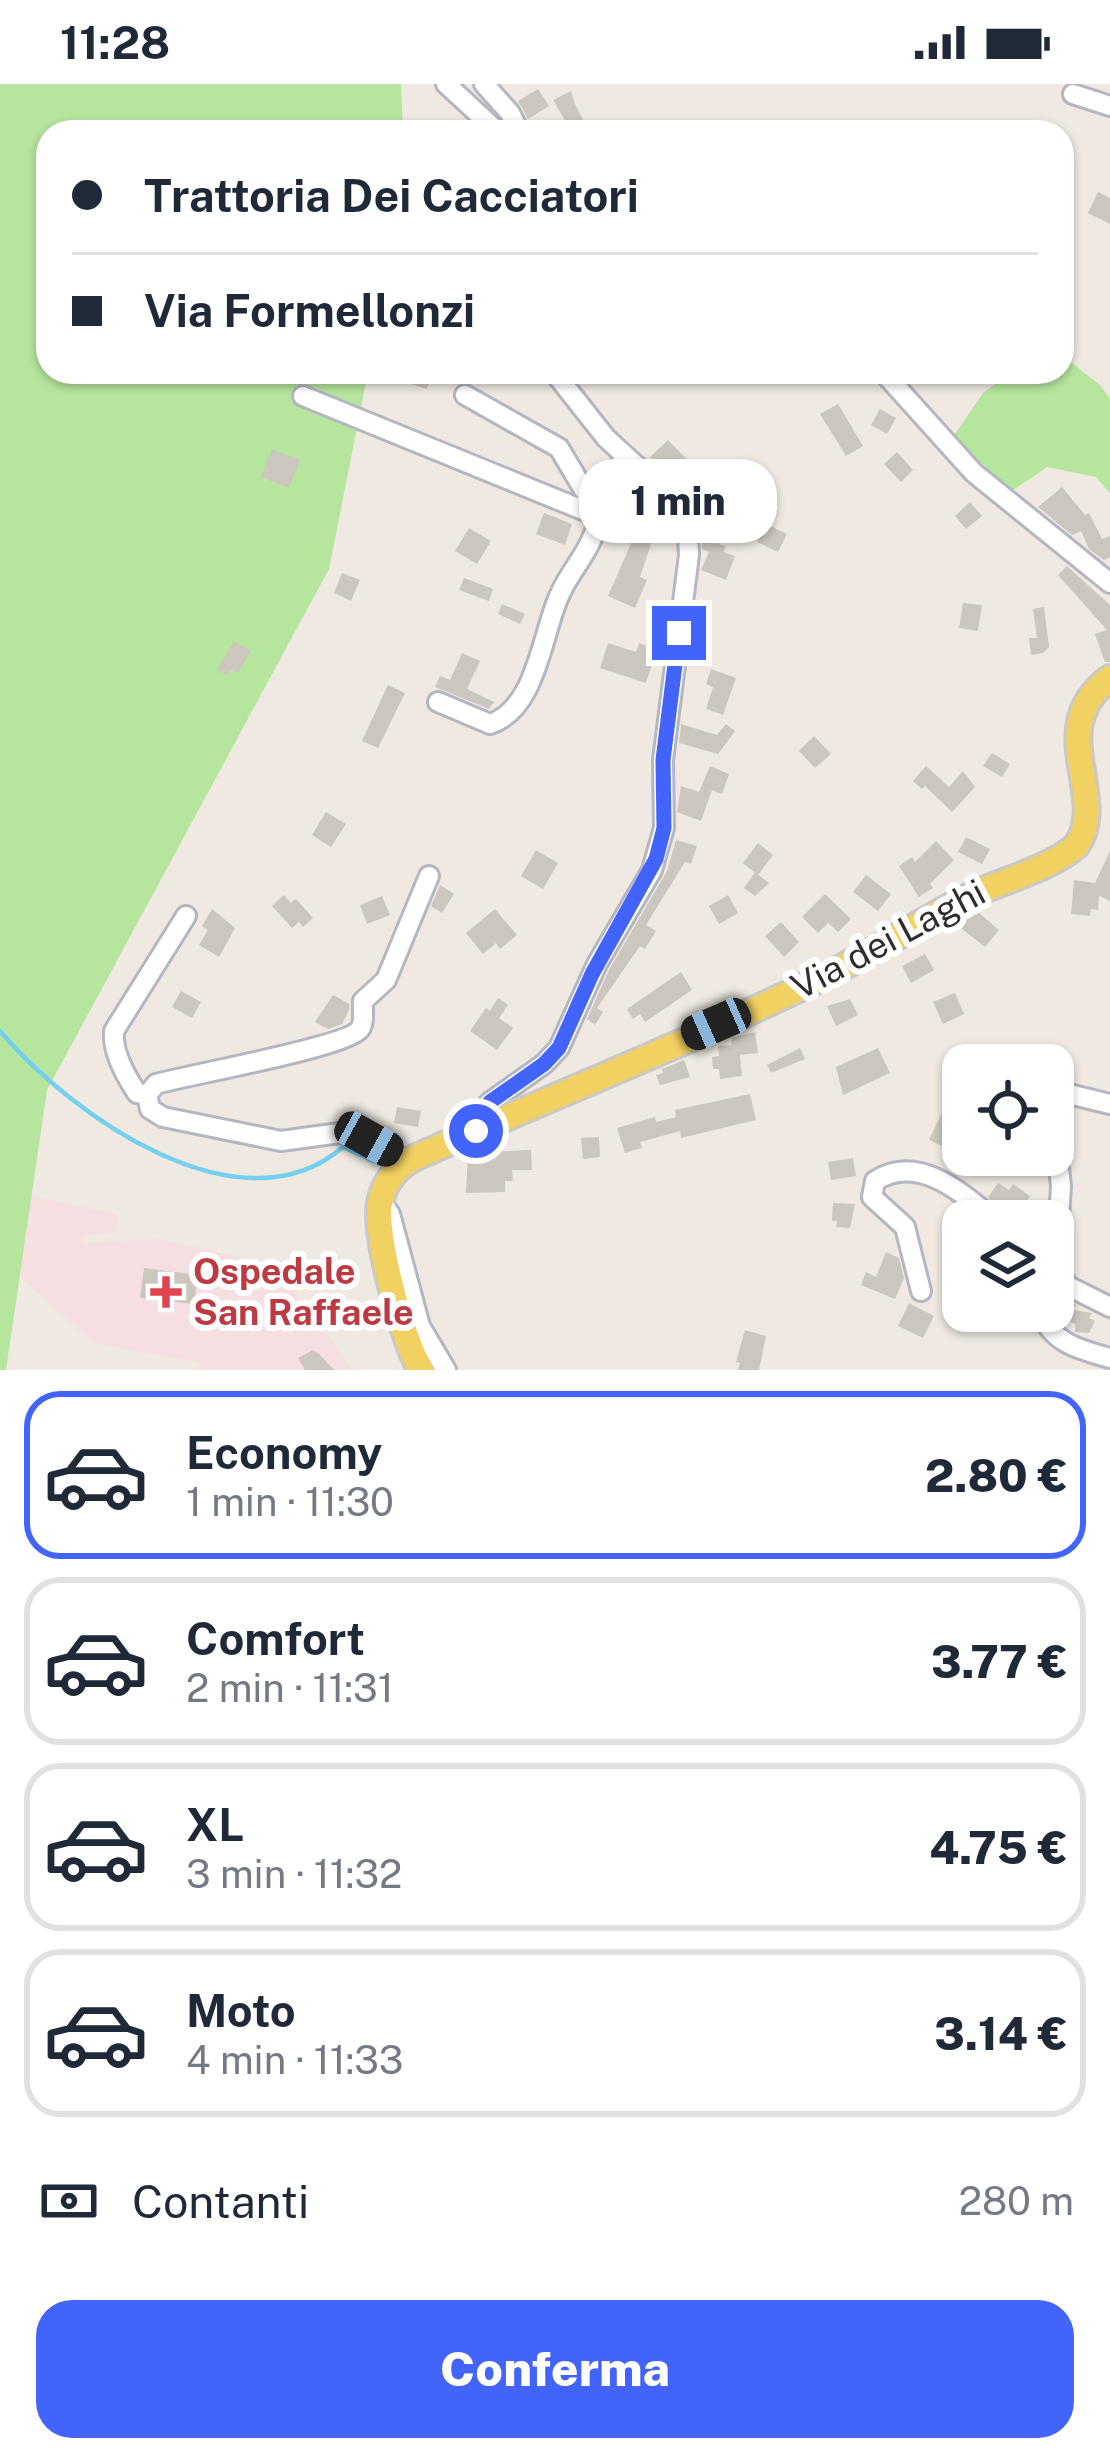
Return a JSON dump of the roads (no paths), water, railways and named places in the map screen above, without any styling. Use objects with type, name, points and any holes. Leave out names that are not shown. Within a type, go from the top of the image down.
[{"type":"main road","name":"Via dei Laghi","points":[[408,1161],[474,1127],[810,982],[980,890],[1073,849],[1087,834],[1095,809],[1082,732],[1084,713],[1094,692],[1110,678]]},
{"type":"main road","points":[[408,1161],[391,1176],[380,1201],[384,1248],[408,1343],[421,1370]]},
{"type":"street","points":[[446,84],[485,120]]},
{"type":"street","points":[[484,84],[511,120]]},
{"type":"street","points":[[1073,94],[1110,106]]},
{"type":"street","points":[[474,1127],[500,1095],[559,1048],[592,974],[644,886],[663,837],[663,760],[690,537],[687,520],[678,505],[587,416],[563,384]]},
{"type":"street","points":[[894,384],[974,473],[1110,583]]},
{"type":"street","points":[[465,395],[559,448],[600,517]]},
{"type":"street","points":[[303,396],[600,517]]},
{"type":"street","points":[[437,702],[490,724],[510,711],[531,677],[556,602],[590,544],[611,478],[626,458]]},
{"type":"street","points":[[147,1095],[156,1084],[324,1045],[358,1031],[363,1023],[363,1001],[386,980],[429,876]]},
{"type":"street","points":[[186,916],[114,1031],[115,1048],[132,1086],[147,1095],[150,1109],[163,1117],[281,1141],[347,1132],[408,1161]]},
{"type":"street","points":[[1061,1200],[1056,1108],[1073,1094],[1110,1104]]},
{"type":"street","points":[[921,1291],[905,1227],[872,1197],[872,1186],[877,1179],[902,1174],[944,1180],[969,1200]]},
{"type":"street","points":[[380,1201],[390,1214],[420,1326],[446,1370]]},
{"type":"street","points":[[1074,1287],[1110,1306]]},
{"type":"street","points":[[1052,1332],[1110,1358]]},
{"type":"waterway","points":[[0,1031],[69,1097],[159,1154],[208,1171],[256,1178],[302,1171],[343,1147],[389,1168]]},
{"type":"place","name":"Ospedale San Raffaele","points":[[166,1292]]}]
